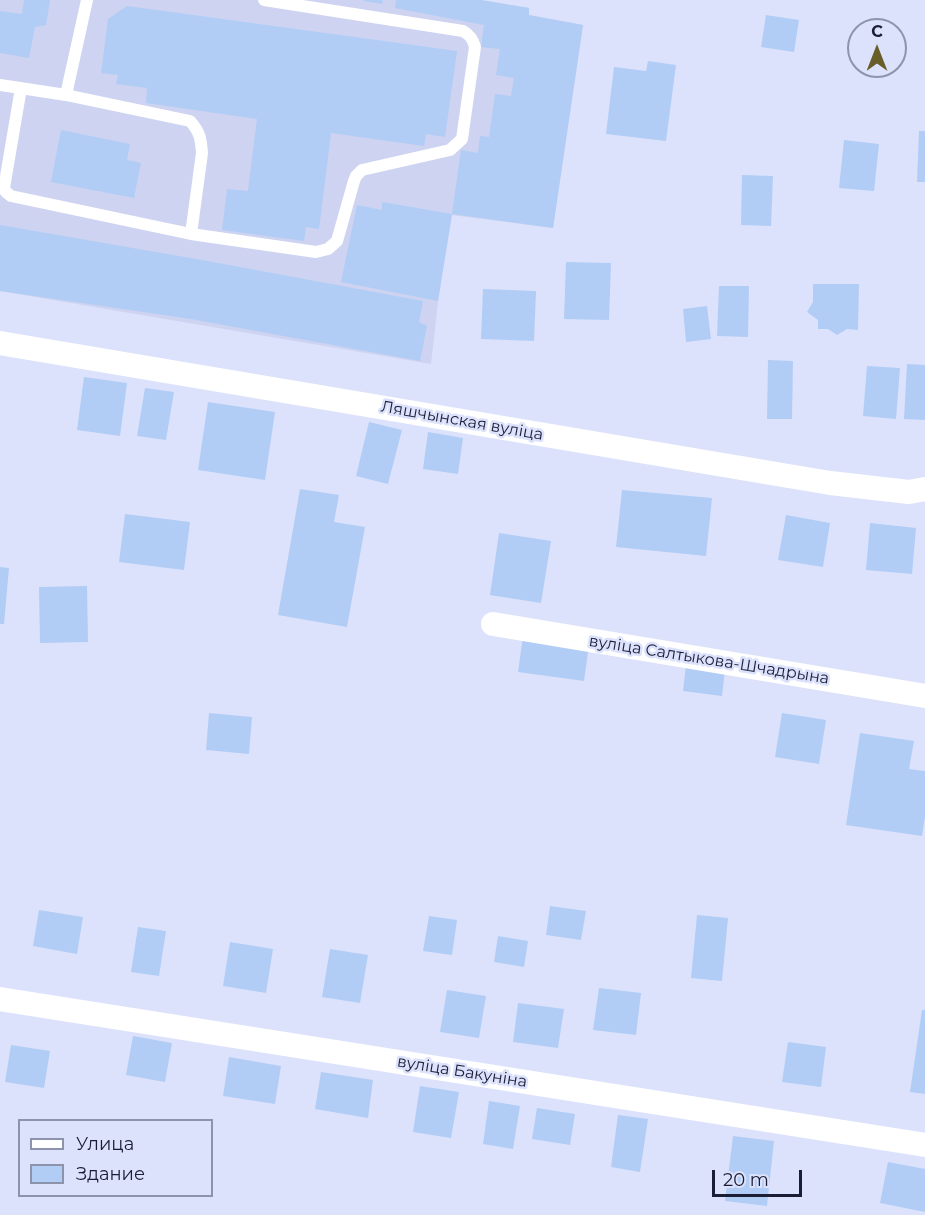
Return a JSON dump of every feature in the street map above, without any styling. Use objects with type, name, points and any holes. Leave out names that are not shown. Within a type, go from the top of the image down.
[{"type":"street","name":"Ляшчынская вуліца","points":[[0,343],[830,483],[909,492],[925,489]]},
{"type":"street","name":"вуліца Салтыкова-Шчадрына","points":[[493,624],[925,696]]},
{"type":"street","name":"вуліца Бакуніна","points":[[0,999],[925,1145]]},
{"type":"lane","points":[[66,95],[87,0]]},
{"type":"lane","points":[[21,88],[4,188],[11,196],[191,234],[316,252],[328,249],[337,241],[354,181],[362,170],[450,150],[462,139],[475,47],[473,40],[463,31],[264,0]]},
{"type":"lane","points":[[0,85],[66,95],[190,121],[197,129],[202,153],[191,234]]},
{"type":"shaded area","points":[[0,0],[481,0],[529,8],[529,15],[583,25],[553,228],[452,215],[438,301],[431,364],[0,291]]},
{"type":"building","points":[[24,0],[50,0],[46,25],[35,27],[29,58],[0,53],[0,11],[22,14]]},
{"type":"building","points":[[364,0],[383,0],[382,4]]},
{"type":"building","points":[[396,0],[481,0],[529,8],[529,15],[583,25],[553,228],[452,214],[461,150],[478,153],[480,136],[489,137],[495,94],[511,96],[514,78],[496,75],[500,49],[481,47],[484,25],[395,8]]},
{"type":"building","points":[[127,6],[457,51],[445,137],[426,134],[424,146],[331,133],[319,229],[306,227],[304,241],[222,230],[227,189],[248,191],[257,119],[146,103],[147,88],[116,84],[118,75],[101,73],[108,19]]},
{"type":"building","points":[[766,15],[799,20],[794,52],[761,47]]},
{"type":"building","points":[[648,61],[676,65],[666,141],[606,134],[614,67],[646,71]]},
{"type":"building","points":[[61,130],[130,144],[127,160],[141,163],[134,198],[51,182]]},
{"type":"building","points":[[919,131],[925,131],[925,182],[917,182]]},
{"type":"building","points":[[844,140],[879,144],[874,191],[839,188]]},
{"type":"building","points":[[742,175],[773,176],[771,226],[741,225]]},
{"type":"building","points":[[382,202],[452,214],[438,301],[341,282],[357,205],[382,210]]},
{"type":"building","points":[[0,225],[423,301],[419,322],[427,326],[420,361],[191,319],[0,291]]},
{"type":"building","points":[[566,262],[611,263],[609,320],[564,319]]},
{"type":"building","points":[[813,284],[859,284],[858,330],[847,329],[837,335],[828,329],[818,329],[818,320],[807,312],[813,302]]},
{"type":"building","points":[[719,286],[749,286],[748,337],[717,336]]},
{"type":"building","points":[[483,289],[536,291],[534,341],[481,339]]},
{"type":"building","points":[[707,306],[711,339],[686,342],[683,309]]},
{"type":"building","points":[[768,360],[793,361],[792,419],[767,419]]},
{"type":"building","points":[[907,364],[925,365],[925,420],[904,419]]},
{"type":"building","points":[[867,366],[900,368],[896,419],[863,416]]},
{"type":"building","points":[[84,377],[127,383],[120,436],[77,430]]},
{"type":"building","points":[[145,388],[174,392],[166,440],[137,436]]},
{"type":"building","points":[[208,402],[275,412],[265,480],[198,470]]},
{"type":"building","points":[[369,422],[402,430],[388,484],[356,476]]},
{"type":"building","points":[[428,432],[463,438],[458,474],[423,469]]},
{"type":"building","points":[[300,489],[339,495],[334,522],[365,527],[347,627],[278,615]]},
{"type":"building","points":[[622,490],[712,498],[706,556],[616,547]]},
{"type":"building","points":[[125,514],[190,522],[184,570],[119,562]]},
{"type":"building","points":[[786,515],[830,523],[823,567],[778,560]]},
{"type":"building","points":[[870,523],[916,528],[912,574],[866,570]]},
{"type":"building","points":[[499,533],[551,541],[541,603],[490,595]]},
{"type":"building","points":[[0,567],[9,568],[4,624],[0,624]]},
{"type":"building","points":[[87,586],[88,642],[40,643],[39,587]]},
{"type":"building","points":[[523,636],[589,645],[584,681],[518,672]]},
{"type":"building","points":[[686,665],[725,670],[722,696],[683,691]]},
{"type":"building","points":[[209,713],[252,717],[249,754],[206,750]]},
{"type":"building","points":[[782,713],[826,720],[819,764],[775,757]]},
{"type":"building","points":[[860,733],[914,741],[909,769],[925,771],[925,817],[922,836],[846,825]]},
{"type":"building","points":[[550,906],[586,911],[581,940],[546,935]]},
{"type":"building","points":[[39,910],[83,917],[77,954],[33,946]]},
{"type":"building","points":[[697,915],[728,918],[722,981],[691,978]]},
{"type":"building","points":[[429,916],[457,920],[452,955],[423,951]]},
{"type":"building","points":[[138,927],[166,931],[159,976],[131,972]]},
{"type":"building","points":[[498,936],[528,941],[524,967],[494,962]]},
{"type":"building","points":[[230,942],[273,949],[266,993],[223,986]]},
{"type":"building","points":[[330,949],[368,955],[360,1003],[322,997]]},
{"type":"building","points":[[599,988],[641,993],[636,1035],[593,1030]]},
{"type":"building","points":[[447,990],[486,996],[479,1038],[440,1032]]},
{"type":"building","points":[[518,1003],[564,1009],[558,1048],[513,1042]]},
{"type":"building","points":[[922,1010],[925,1010],[925,1094],[910,1092]]},
{"type":"building","points":[[133,1036],[172,1043],[165,1082],[126,1075]]},
{"type":"building","points":[[788,1042],[826,1047],[821,1087],[782,1082]]},
{"type":"building","points":[[11,1045],[50,1051],[44,1088],[5,1082]]},
{"type":"building","points":[[229,1057],[281,1066],[275,1104],[223,1096]]},
{"type":"building","points":[[321,1072],[373,1080],[368,1118],[315,1109]]},
{"type":"building","points":[[420,1086],[459,1092],[451,1138],[413,1132]]},
{"type":"building","points":[[489,1101],[520,1106],[513,1149],[483,1144]]},
{"type":"building","points":[[537,1108],[575,1114],[570,1145],[532,1139]]},
{"type":"building","points":[[618,1115],[648,1119],[640,1172],[611,1167]]},
{"type":"building","points":[[733,1136],[774,1141],[767,1206],[725,1201]]},
{"type":"building","points":[[888,1162],[925,1169],[925,1212],[880,1203]]}]
